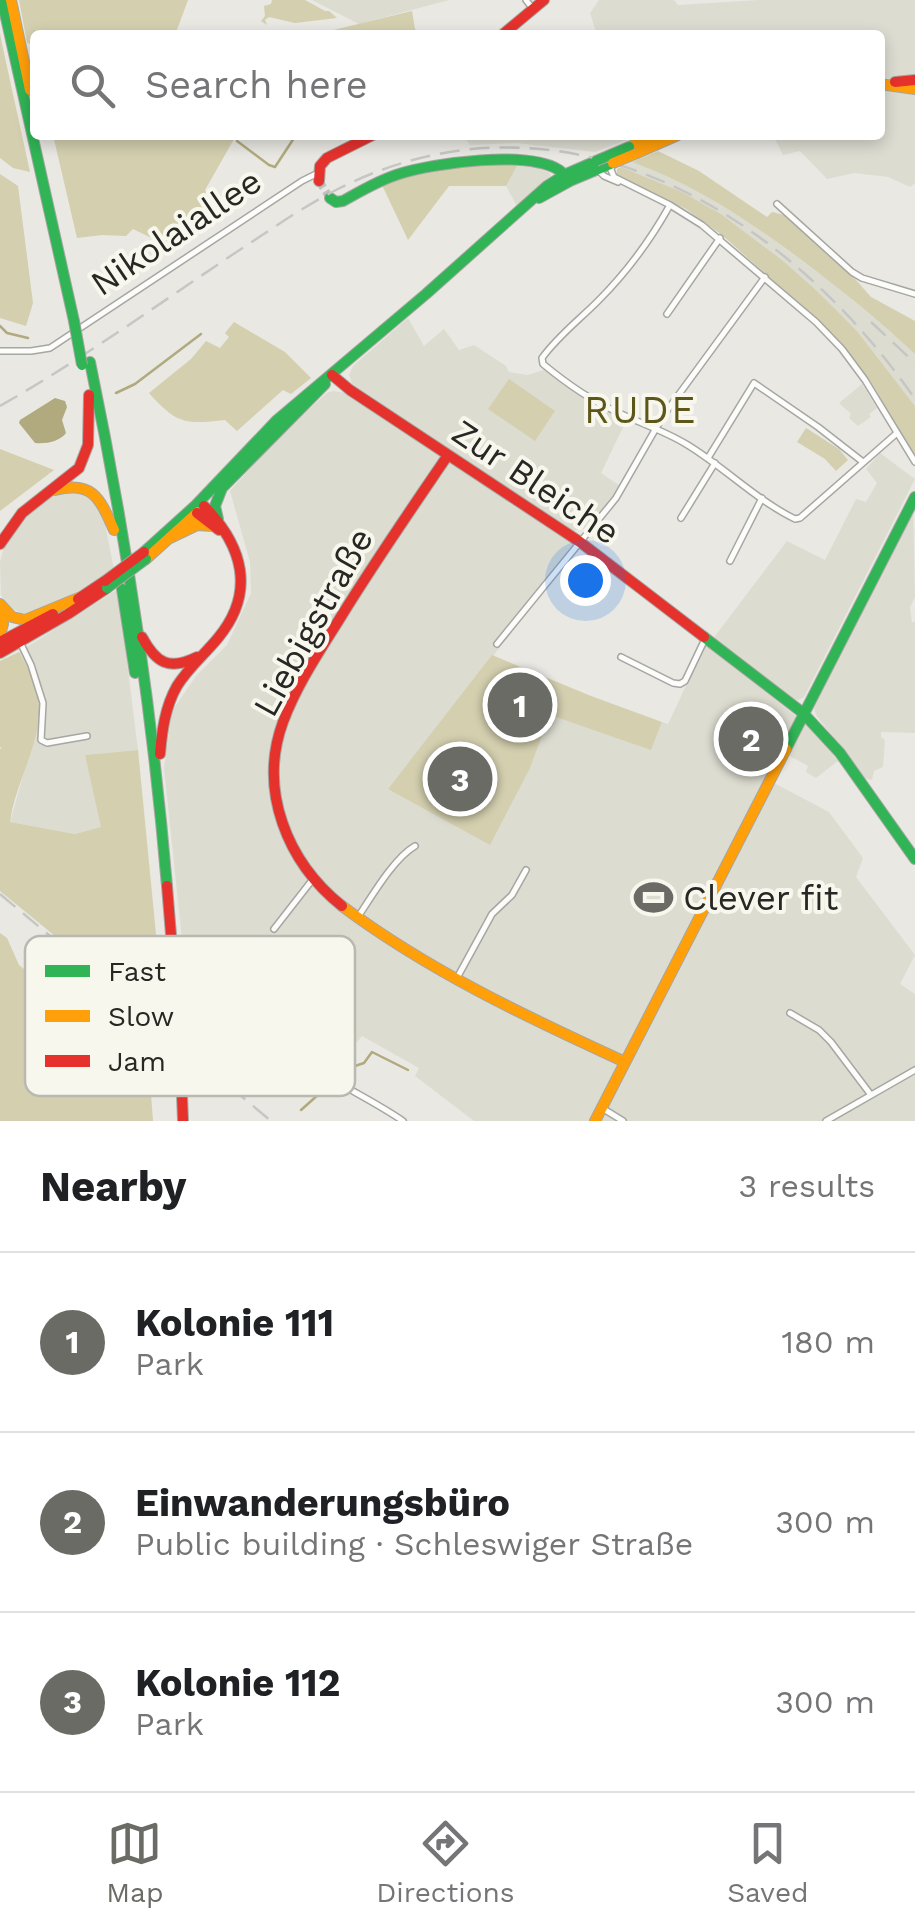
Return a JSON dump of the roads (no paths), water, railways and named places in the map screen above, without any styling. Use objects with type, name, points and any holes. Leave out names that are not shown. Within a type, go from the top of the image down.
[{"type":"main road","points":[[2,0],[30,119]]},
{"type":"main road","points":[[11,0],[30,89]]},
{"type":"main road","points":[[506,30],[529,4],[544,0]]},
{"type":"main road","points":[[885,83],[915,80]]},
{"type":"main road","points":[[885,84],[915,89]]},
{"type":"main road","points":[[35,140],[77,320]]},
{"type":"main road","points":[[41,140],[114,490],[136,623],[158,781],[171,936]]},
{"type":"main road","name":"Nikolaiallee","points":[[318,177],[320,166],[328,158],[362,140]]},
{"type":"main road","points":[[597,165],[612,164],[651,140]]},
{"type":"main road","points":[[2,610],[0,639],[17,637],[106,584],[170,538],[268,429],[547,186],[663,140]]},
{"type":"main road","points":[[330,198],[342,201],[398,174],[453,162],[548,165],[568,178]]},
{"type":"main road","points":[[86,363],[139,702],[164,936]]},
{"type":"main road","points":[[145,556],[222,488],[318,394],[332,375]]},
{"type":"main road","name":"Zur Bleiche","points":[[332,375],[580,542],[804,713],[840,752],[915,858]]},
{"type":"main road","points":[[0,544],[13,523],[44,494],[71,476],[84,460],[89,434],[89,394]]},
{"type":"main road","name":"Liebigstraße","points":[[448,455],[344,611],[282,724],[274,766],[277,807],[292,847],[313,879],[358,918],[491,1000],[625,1062]]},
{"type":"main road","points":[[44,494],[65,486],[88,489],[101,501],[114,530]]},
{"type":"main road","points":[[216,524],[215,506],[222,488]]},
{"type":"main road","points":[[595,1121],[914,501]]},
{"type":"main road","points":[[158,781],[166,708],[184,675],[230,621],[240,592],[235,546],[199,508]]},
{"type":"main road","points":[[170,538],[198,525],[216,524]]},
{"type":"main road","points":[[0,653],[17,637],[106,584]]},
{"type":"main road","points":[[2,610],[26,620],[81,597]]},
{"type":"main road","points":[[2,610],[17,637]]},
{"type":"main road","points":[[136,623],[145,644],[164,663],[184,664],[210,646]]},
{"type":"main road","points":[[174,1096],[175,1121]]},
{"type":"main road","points":[[182,1096],[183,1121]]},
{"type":"street","points":[[612,164],[614,178],[670,205],[720,238],[814,320],[848,356],[915,462]]},
{"type":"street","points":[[597,165],[604,176],[630,186]]},
{"type":"street","name":"Nikolaiallee","points":[[0,351],[50,348],[286,192],[318,177]]},
{"type":"street","points":[[777,204],[852,272],[915,294]]},
{"type":"street","points":[[670,205],[642,252],[553,343],[542,362],[596,402],[656,427],[716,463],[790,518],[800,518],[897,433]]},
{"type":"street","points":[[666,314],[720,238]]},
{"type":"street","points":[[497,644],[625,486],[674,400],[765,277]]},
{"type":"street","points":[[708,458],[754,384],[864,462]]},
{"type":"street","points":[[680,518],[716,463]]},
{"type":"street","points":[[730,561],[762,498]]},
{"type":"street","points":[[17,637],[43,703],[42,740],[47,743],[87,736]]},
{"type":"street","points":[[621,657],[680,684],[706,639]]},
{"type":"street","points":[[358,918],[392,869],[415,846]]},
{"type":"street","points":[[456,980],[492,914],[512,896],[526,870]]},
{"type":"street","points":[[274,929],[313,879]]},
{"type":"street","points":[[790,1013],[831,1042],[871,1095]]},
{"type":"street","points":[[826,1121],[915,1070]]},
{"type":"street","points":[[355,1091],[403,1121]]},
{"type":"street","points":[[602,1108],[623,1121]]},
{"type":"waterway","points":[[237,141],[275,167],[293,140]]},
{"type":"waterway","points":[[0,326],[7,333],[28,338]]},
{"type":"waterway","points":[[116,393],[135,384],[201,334]]},
{"type":"waterway","points":[[355,1066],[364,1063],[372,1052],[408,1070]]},
{"type":"waterway","points":[[301,1110],[317,1096]]},
{"type":"tunnel","points":[[319,181],[330,198]]},
{"type":"railway","points":[[0,406],[338,189],[422,158],[505,147],[585,156],[662,181],[735,220],[802,271],[862,332],[915,399]]},
{"type":"railway","points":[[871,322],[915,363]]},
{"type":"railway","points":[[0,894],[50,936]]},
{"type":"railway","points":[[241,1096],[271,1121]]},
{"type":"place","name":"Kolonie 111","points":[[520,705]]},
{"type":"place","name":"Einwanderungsbüro","points":[[751,739]]},
{"type":"place","name":"Kolonie 112","points":[[460,779]]},
{"type":"place","name":"Clever fit","points":[[653,898]]},
{"type":"district","name":"RUDE","points":[[641,410]]}]
